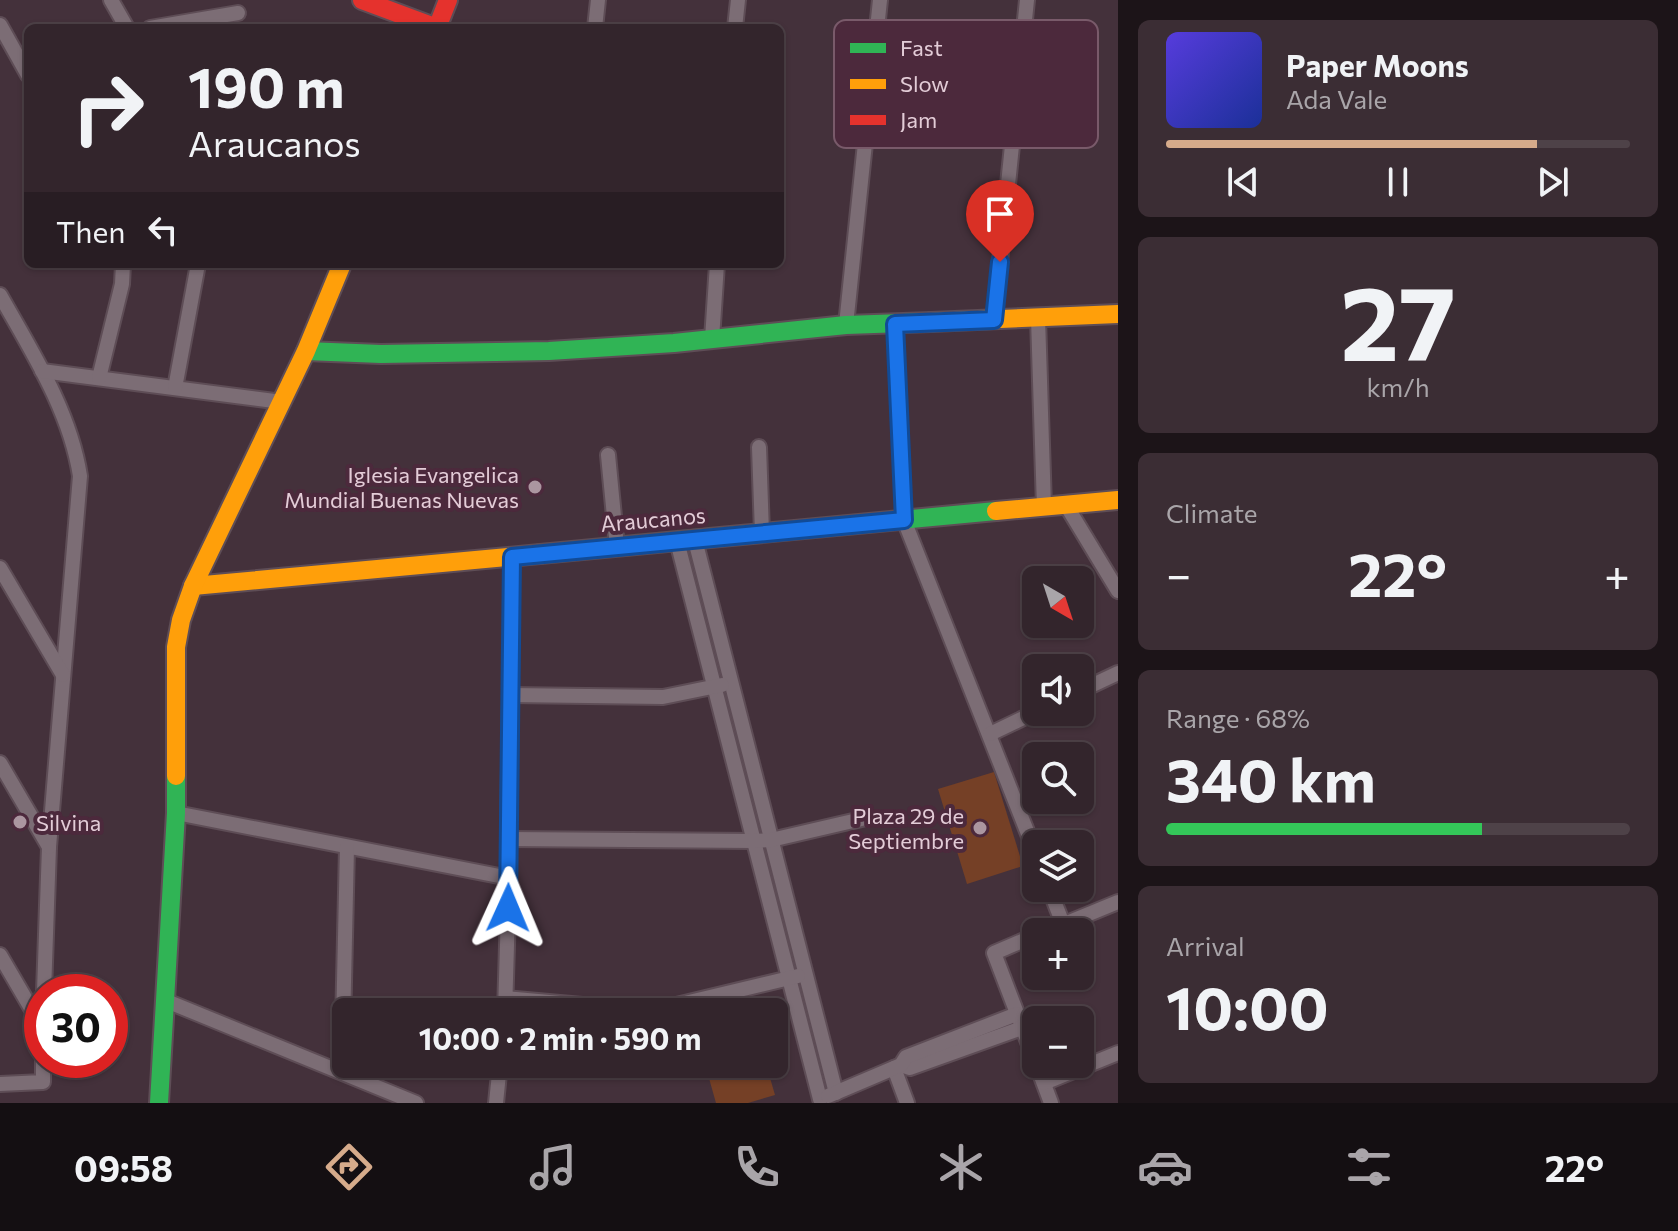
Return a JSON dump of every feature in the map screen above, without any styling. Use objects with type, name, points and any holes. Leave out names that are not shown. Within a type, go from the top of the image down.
[{"type":"street","points":[[111,0],[125,24]]},
{"type":"street","points":[[362,0],[426,24]]},
{"type":"street","points":[[439,24],[448,0]]},
{"type":"street","points":[[595,24],[598,0]]},
{"type":"street","points":[[735,24],[738,0]]},
{"type":"street","points":[[878,20],[880,0]]},
{"type":"street","points":[[1025,20],[1027,0]]},
{"type":"street","points":[[173,24],[238,13]]},
{"type":"street","points":[[0,25],[24,68]]},
{"type":"street","points":[[846,325],[865,148]]},
{"type":"street","points":[[994,320],[1012,148]]},
{"type":"street","points":[[99,378],[122,284],[123,268]]},
{"type":"street","points":[[175,388],[197,268]]},
{"type":"street","points":[[159,1103],[176,813],[176,647],[181,620],[193,586],[306,351],[340,268]]},
{"type":"street","points":[[712,339],[717,268]]},
{"type":"street","points":[[0,295],[42,371],[66,424],[80,476],[49,847],[45,974]]},
{"type":"street","points":[[306,351],[381,354],[549,351],[674,343],[846,325],[1118,314]]},
{"type":"street","points":[[1038,318],[1044,507]]},
{"type":"street","points":[[895,324],[904,520],[1027,830]]},
{"type":"street","points":[[42,371],[282,402]]},
{"type":"street","points":[[759,447],[762,533]]},
{"type":"street","points":[[608,455],[617,547]]},
{"type":"street","name":"Araucanos","points":[[193,586],[1118,500]]},
{"type":"street","points":[[1066,505],[1118,591]]},
{"type":"street","points":[[686,540],[732,682],[836,1093]]},
{"type":"street","points":[[686,540],[715,687],[789,978],[816,1101],[897,1066],[906,1057],[1020,1021]]},
{"type":"street","points":[[506,998],[512,557]]},
{"type":"street","points":[[0,568],[64,675]]},
{"type":"street","points":[[1094,684],[1118,673]]},
{"type":"street","points":[[511,695],[653,698],[732,682]]},
{"type":"street","points":[[990,734],[1022,719]]},
{"type":"street","points":[[0,763],[49,847]]},
{"type":"street","points":[[176,813],[509,878]]},
{"type":"street","points":[[508,839],[754,841],[771,840],[866,818]]},
{"type":"street","points":[[344,998],[347,847]]},
{"type":"street","points":[[1078,918],[1118,902]]},
{"type":"street","points":[[1022,941],[994,953],[1022,1026]]},
{"type":"street","points":[[0,955],[24,996]]},
{"type":"street","points":[[706,998],[805,974]]},
{"type":"street","points":[[164,1000],[332,1068]]},
{"type":"street","points":[[1044,1083],[1118,1053]]},
{"type":"street","points":[[897,1066],[907,1103]]},
{"type":"street","points":[[0,1084],[43,1082],[43,1078]]},
{"type":"street","points":[[356,1078],[416,1103]]},
{"type":"street","points":[[496,1103],[499,1078]]},
{"type":"street","points":[[1042,1078],[1051,1103]]},
{"type":"shaded area","name":"Plaza 29 de Septiembre","points":[[994,772],[1022,866],[967,884],[938,789]]},
{"type":"shaded area","points":[[709,1078],[770,1078],[775,1095],[748,1103],[716,1103]]},
{"type":"traffic: fast","points":[[306,351],[381,354],[549,351],[674,343],[846,325],[931,322]]},
{"type":"traffic: fast","points":[[540,554],[996,511]]},
{"type":"traffic: fast","points":[[159,1103],[176,776]]},
{"type":"traffic: slow","points":[[176,776],[176,647],[181,620],[193,586],[306,351],[340,268]]},
{"type":"traffic: slow","points":[[931,322],[1118,314]]},
{"type":"traffic: slow","points":[[996,511],[1118,500]]},
{"type":"traffic: slow","points":[[193,586],[540,554]]},
{"type":"traffic: jam","points":[[362,0],[426,24]]},
{"type":"traffic: jam","points":[[439,24],[448,0]]},
{"type":"place","name":"Iglesia Evangelica Mundial Buenas Nuevas","points":[[535,487]]},
{"type":"place","name":"Silvina","points":[[20,822]]},
{"type":"place","name":"Plaza 29 de Septiembre","points":[[980,828]]},
{"type":"route","points":[[508,908],[512,557],[904,520],[895,324],[994,320],[1000,262]]}]
